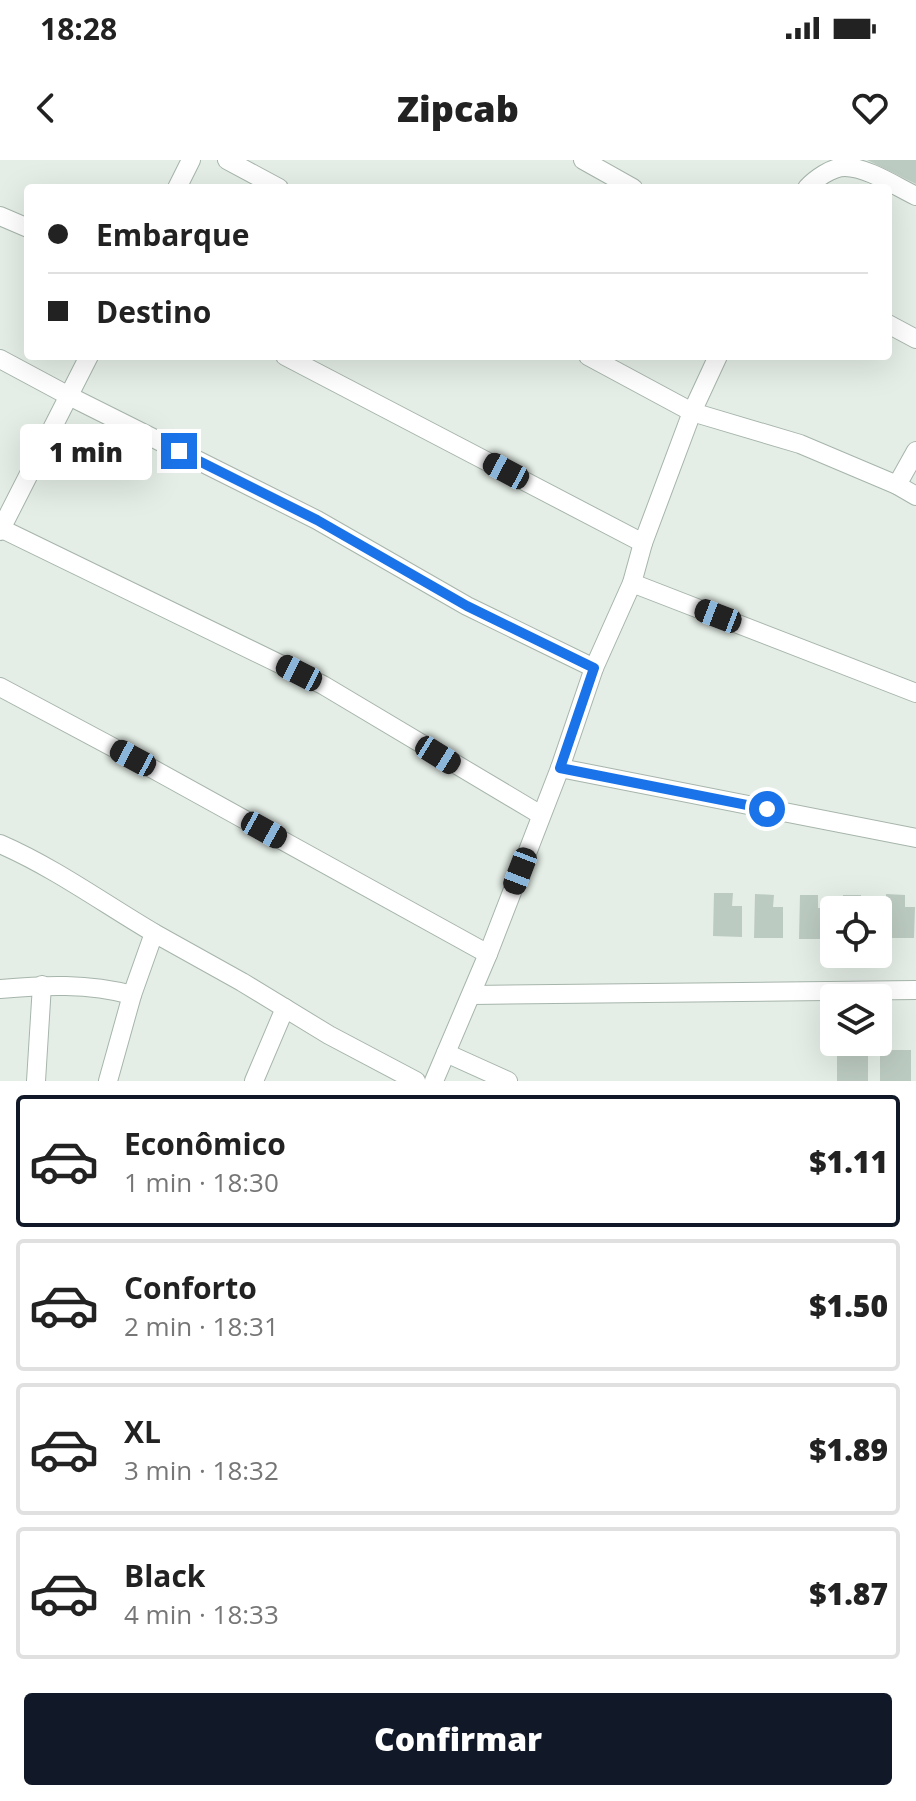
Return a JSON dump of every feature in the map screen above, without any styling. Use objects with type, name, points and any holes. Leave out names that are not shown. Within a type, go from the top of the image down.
[{"type":"street","points":[[179,184],[191,160]]},
{"type":"street","points":[[227,160],[272,184]]},
{"type":"street","points":[[583,160],[626,184]]},
{"type":"street","points":[[812,184],[844,166],[890,184]]},
{"type":"street","points":[[892,185],[916,196]]},
{"type":"street","points":[[0,216],[24,226]]},
{"type":"street","points":[[892,326],[916,339]]},
{"type":"street","points":[[0,359],[317,520],[467,606],[594,668]]},
{"type":"street","points":[[87,360],[0,529],[323,685],[541,815]]},
{"type":"street","points":[[293,360],[643,543]]},
{"type":"street","points":[[595,360],[692,412],[800,444],[916,496]]},
{"type":"street","points":[[434,1081],[472,995],[560,768],[594,668],[632,583],[643,543],[692,412],[716,360]]},
{"type":"street","points":[[897,485],[916,451]]},
{"type":"street","points":[[632,583],[916,693]]},
{"type":"street","points":[[0,687],[488,954]]},
{"type":"street","points":[[560,768],[916,838]]},
{"type":"street","points":[[0,844],[75,884],[329,1035],[416,1081]]},
{"type":"street","points":[[108,1081],[132,995],[154,933]]},
{"type":"street","points":[[0,989],[42,985],[90,987],[132,995]]},
{"type":"street","points":[[36,1081],[42,985]]},
{"type":"street","points":[[472,995],[916,990]]},
{"type":"street","points":[[254,1081],[285,1008]]},
{"type":"street","points":[[446,1053],[508,1081]]},
{"type":"building","points":[[867,160],[916,160],[916,184]]},
{"type":"building","points":[[714,893],[733,893],[732,906],[742,906],[742,937],[713,936]]},
{"type":"building","points":[[755,894],[774,895],[773,907],[783,907],[783,938],[754,938]]},
{"type":"building","points":[[800,895],[818,895],[820,939],[799,939]]},
{"type":"building","points":[[905,895],[905,907],[915,907],[914,938],[892,938],[892,896],[886,896]]},
{"type":"building","points":[[892,1050],[911,1050],[911,1081],[880,1081],[880,1056],[892,1056]]},
{"type":"building","points":[[837,1056],[868,1056],[868,1081],[837,1081]]},
{"type":"route","points":[[179,451],[317,520],[467,606],[594,668],[560,768],[767,809]]}]
